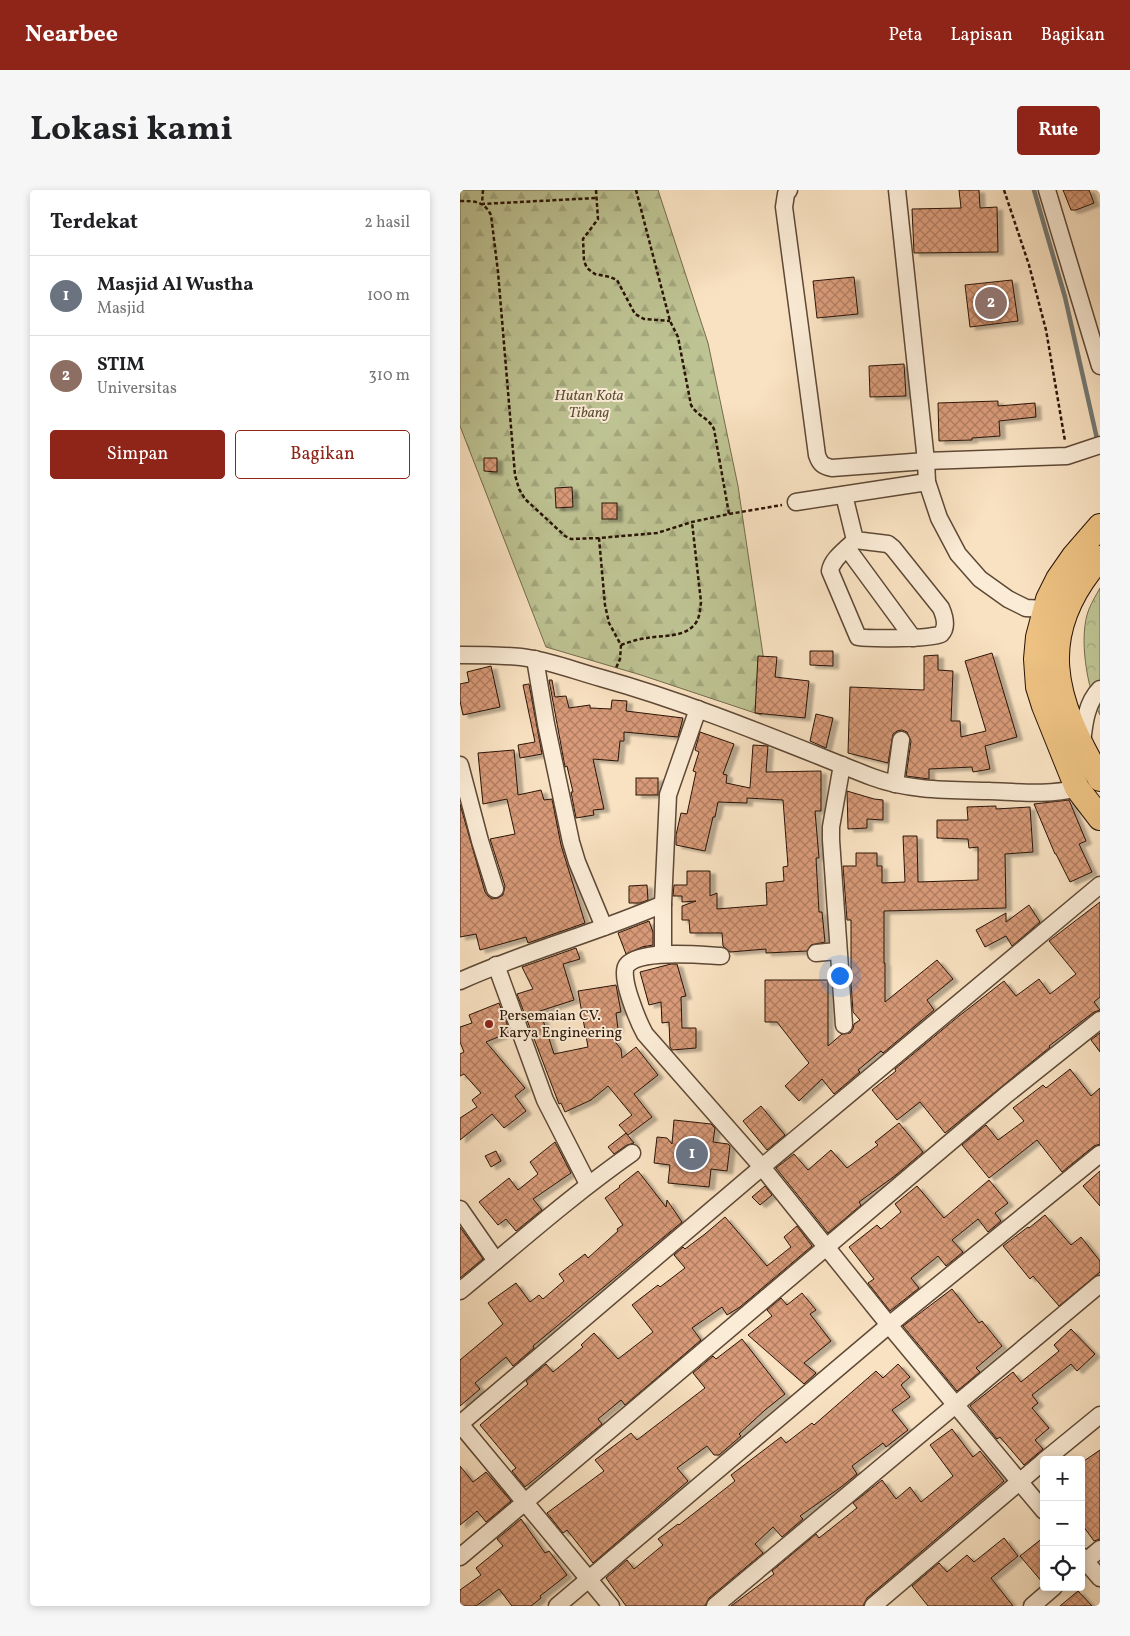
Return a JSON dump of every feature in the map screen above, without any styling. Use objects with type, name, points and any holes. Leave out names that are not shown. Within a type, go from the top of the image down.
[{"type":"highway","points":[[1099,527],[1074,556],[1058,579],[1045,609],[1038,637],[1036,672],[1044,706],[1077,788],[1100,818]]},
{"type":"highway","points":[[1100,558],[1084,577],[1066,611],[1058,641],[1057,676],[1063,701],[1100,779]]},
{"type":"street","points":[[789,190],[786,194],[784,207],[816,448],[820,463],[825,467],[832,468],[926,461],[1072,455],[1100,445]]},
{"type":"street","points":[[897,190],[927,482],[939,518],[958,554],[980,579],[1008,599],[1026,608],[1045,609]]},
{"type":"street","points":[[1047,190],[1100,366]]},
{"type":"street","points":[[796,502],[927,482]]},
{"type":"street","points":[[844,495],[851,544],[913,638]]},
{"type":"street","points":[[851,544],[888,544],[941,608],[944,616],[944,630],[941,634],[933,637],[913,638],[858,637],[830,571],[830,566],[851,544]]},
{"type":"street","points":[[460,656],[491,655],[535,659],[609,680],[698,709],[878,780],[895,784],[950,790],[1018,792],[1067,791],[1077,788]]},
{"type":"street","points":[[535,659],[546,724],[571,842],[577,862],[604,927]]},
{"type":"street","points":[[1082,743],[1085,720],[1092,701],[1100,689]]},
{"type":"street","points":[[663,954],[663,904],[668,795],[698,709]]},
{"type":"street","points":[[895,784],[901,740]]},
{"type":"street","points":[[460,765],[495,889]]},
{"type":"street","points":[[842,765],[831,827],[837,951],[844,1025]]},
{"type":"street","points":[[611,1606],[460,1424],[762,1167],[1100,885]]},
{"type":"street","points":[[460,981],[496,965],[633,917],[663,904]]},
{"type":"street","points":[[816,953],[837,951]]},
{"type":"street","points":[[721,956],[663,954],[632,961],[625,968],[632,1009],[639,1024],[645,1034],[762,1167],[889,1325],[1040,1506]]},
{"type":"street","points":[[496,965],[545,1100],[588,1184]]},
{"type":"street","points":[[460,1557],[999,1101],[1100,1020]]},
{"type":"street","points":[[460,1291],[588,1184],[632,1153]]},
{"type":"street","points":[[557,1606],[889,1325],[1100,1154]]},
{"type":"street","points":[[460,1209],[496,1261]]},
{"type":"street","points":[[715,1606],[1100,1284]]},
{"type":"street","points":[[1049,1456],[1100,1415]]},
{"type":"street","points":[[873,1606],[1040,1463]]},
{"type":"street","points":[[1085,1559],[1100,1549]]},
{"type":"street","points":[[1085,1562],[1100,1578]]},
{"type":"street","points":[[1032,1606],[1049,1591]]},
{"type":"path","points":[[482,204],[483,190]]},
{"type":"path","points":[[596,190],[598,219],[583,239],[584,261],[587,268],[595,274],[616,280],[635,314],[639,317],[670,321]]},
{"type":"path","points":[[636,190],[670,321],[678,337],[691,405],[695,412],[706,419],[714,429],[729,514]]},
{"type":"path","points":[[1004,190],[1029,265],[1046,330],[1072,455]]},
{"type":"path","points":[[482,204],[596,198]]},
{"type":"path","points":[[460,201],[476,201],[488,209],[491,215],[499,282],[515,475],[519,489],[526,499],[565,536],[578,540],[657,533],[692,522],[796,502]]},
{"type":"path","points":[[621,645],[634,640],[676,634],[686,631],[696,624],[701,602],[692,522]]},
{"type":"path","points":[[599,538],[605,605],[610,623],[621,645],[620,659],[609,680]]},
{"type":"green space","name":"Hutan Kota Tibang","points":[[460,190],[658,190],[708,343],[738,486],[767,682],[761,715],[641,675],[546,647],[460,426]]},
{"type":"green space","points":[[1100,588],[1100,715],[1088,677],[1084,633],[1089,609]]},
{"type":"building","points":[[959,190],[979,190],[980,208],[997,207],[998,252],[914,253],[912,209],[961,208]]},
{"type":"building","points":[[1063,190],[1089,190],[1094,203],[1071,210]]},
{"type":"building","points":[[854,277],[858,314],[817,318],[813,281]]},
{"type":"building","points":[[1012,280],[1018,321],[970,327],[965,285]]},
{"type":"building","points":[[904,364],[906,396],[870,397],[869,366]]},
{"type":"building","points":[[998,401],[998,406],[1035,403],[1036,417],[999,421],[1000,436],[972,438],[972,440],[939,441],[938,403]]},
{"type":"building","points":[[484,458],[497,458],[497,472],[484,471]]},
{"type":"building","points":[[572,487],[573,507],[556,508],[555,488]]},
{"type":"building","points":[[602,503],[617,503],[617,519],[602,519]]},
{"type":"building","points":[[810,651],[833,651],[833,666],[810,665]]},
{"type":"building","points":[[992,653],[1017,737],[985,746],[990,769],[973,772],[972,767],[929,769],[929,779],[906,776],[911,741],[907,732],[902,730],[893,734],[888,763],[848,753],[850,687],[924,690],[924,656],[938,655],[938,670],[953,671],[951,721],[960,721],[961,737],[986,731],[965,661]]},
{"type":"building","points":[[758,656],[777,657],[775,677],[809,681],[805,718],[755,713]]},
{"type":"building","points":[[491,666],[500,707],[463,715],[460,701],[460,684],[469,682],[467,672]]},
{"type":"building","points":[[549,680],[552,680],[555,697],[566,696],[569,708],[590,705],[590,708],[611,709],[612,700],[627,701],[626,711],[683,718],[678,737],[624,732],[624,741],[620,741],[618,761],[593,759],[604,809],[593,810],[594,815],[576,818],[571,792],[573,792],[567,766],[565,767]]},
{"type":"building","points":[[529,684],[542,754],[520,758],[518,745],[535,742],[523,685]]},
{"type":"building","points":[[816,714],[833,718],[826,748],[810,741]]},
{"type":"building","points":[[700,732],[734,744],[723,774],[727,775],[726,783],[750,788],[753,745],[768,746],[766,772],[821,771],[821,811],[815,811],[819,858],[816,858],[819,912],[822,912],[825,942],[811,945],[807,951],[766,953],[766,949],[730,952],[723,946],[722,933],[690,933],[689,920],[682,920],[682,906],[696,901],[682,902],[682,896],[673,896],[674,885],[687,885],[687,871],[710,871],[710,896],[717,893],[717,909],[767,905],[766,883],[784,881],[783,867],[788,866],[783,800],[747,798],[747,803],[718,802],[705,851],[676,845],[676,835],[681,813],[687,814],[696,772],[693,771],[699,752],[695,750]]},
{"type":"building","points":[[514,750],[518,795],[541,790],[544,800],[552,799],[561,845],[585,923],[528,943],[526,937],[480,950],[476,934],[460,937],[460,804],[485,892],[492,899],[498,898],[503,895],[505,886],[490,839],[515,834],[507,799],[483,804],[478,753]]},
{"type":"building","points":[[636,778],[658,778],[658,795],[636,795]]},
{"type":"building","points":[[847,791],[883,800],[883,820],[867,819],[867,828],[848,829]]},
{"type":"building","points":[[1069,800],[1086,841],[1079,844],[1092,872],[1070,882],[1055,854],[1034,804]]},
{"type":"building","points":[[996,806],[996,809],[1030,807],[1033,852],[1005,854],[1006,908],[884,911],[885,1002],[937,960],[953,979],[927,1000],[934,1010],[883,1053],[881,1051],[858,1070],[860,1072],[834,1094],[822,1079],[799,1101],[785,1086],[809,1063],[777,1022],[765,1022],[765,980],[828,980],[828,1046],[842,1034],[850,1033],[854,1024],[860,1020],[853,1012],[851,920],[847,920],[843,866],[856,866],[856,853],[877,853],[877,866],[882,866],[882,883],[905,882],[903,836],[917,836],[918,882],[978,880],[978,847],[969,848],[968,839],[937,838],[937,820],[968,820],[967,807]]},
{"type":"building","points":[[647,885],[648,900],[640,903],[629,903],[629,886]]},
{"type":"building","points":[[1100,902],[1100,997],[1094,1002],[1100,1010],[1094,1012],[1049,1046],[945,1133],[920,1102],[897,1120],[872,1090],[959,1016],[1004,981],[1016,996],[1039,979],[1050,994],[1076,974],[1049,941]]},
{"type":"building","points":[[1029,905],[1040,922],[1012,946],[1006,936],[985,947],[976,930],[1006,913],[1006,922]]},
{"type":"building","points":[[649,921],[653,932],[653,945],[642,947],[626,954],[618,933]]},
{"type":"building","points":[[576,948],[580,959],[563,964],[574,1000],[540,1011],[554,1054],[588,1047],[578,991],[616,985],[621,1012],[616,1013],[618,1029],[606,1031],[621,1049],[622,1058],[636,1047],[658,1075],[634,1094],[652,1117],[628,1135],[619,1125],[632,1115],[608,1086],[591,1100],[565,1112],[561,1103],[559,1104],[517,994],[533,989],[522,967]]},
{"type":"building","points":[[677,964],[686,996],[681,997],[682,1028],[696,1028],[696,1048],[672,1050],[670,1047],[669,1022],[662,1023],[661,1002],[649,1005],[640,972]]},
{"type":"building","points":[[499,1003],[510,1032],[486,1042],[525,1088],[515,1096],[526,1111],[504,1128],[492,1114],[460,1140],[460,1118],[477,1107],[472,1100],[481,1093],[464,1074],[460,1076],[460,1054],[464,1052],[460,1042],[460,1027],[472,1023],[469,1015]]},
{"type":"building","points":[[1100,1033],[1100,1052],[1091,1040]]},
{"type":"building","points":[[1070,1069],[1091,1096],[1100,1088],[1100,1144],[1094,1146],[1062,1172],[1037,1140],[989,1178],[962,1145],[986,1125],[998,1140],[1024,1121],[1013,1108],[1043,1085],[1046,1088]]},
{"type":"building","points":[[761,1106],[785,1135],[767,1150],[743,1121]]},
{"type":"building","points":[[674,1120],[711,1124],[715,1128],[713,1142],[730,1146],[727,1171],[711,1169],[709,1187],[668,1183],[670,1165],[654,1163],[657,1137],[667,1138],[672,1144]]},
{"type":"building","points":[[899,1123],[923,1152],[896,1175],[859,1202],[861,1205],[828,1233],[776,1168],[794,1154],[808,1170],[831,1150],[847,1168],[878,1145],[875,1142]]},
{"type":"building","points":[[626,1133],[634,1143],[627,1145],[614,1154],[608,1147]]},
{"type":"building","points":[[555,1142],[571,1173],[533,1199],[542,1210],[516,1231],[506,1219],[498,1225],[479,1202],[509,1178],[518,1190],[538,1174],[530,1162]]},
{"type":"building","points":[[496,1151],[501,1161],[491,1167],[485,1156]]},
{"type":"building","points":[[638,1171],[666,1207],[667,1200],[682,1222],[533,1346],[534,1348],[513,1366],[506,1357],[475,1383],[480,1389],[460,1406],[460,1360],[503,1324],[488,1303],[516,1283],[530,1302],[539,1295],[543,1299],[564,1281],[559,1274],[585,1254],[588,1258],[623,1225],[605,1198]]},
{"type":"building","points":[[1100,1171],[1100,1206],[1083,1186]]},
{"type":"building","points":[[989,1180],[1008,1203],[995,1213],[1001,1221],[988,1232],[978,1219],[952,1240],[963,1252],[946,1266],[938,1256],[911,1278],[919,1288],[890,1311],[868,1283],[874,1279],[849,1247],[877,1225],[881,1229],[901,1212],[895,1204],[917,1186],[944,1218]]},
{"type":"building","points":[[765,1186],[772,1195],[760,1205],[752,1197]]},
{"type":"building","points":[[1045,1215],[1071,1245],[1081,1237],[1100,1261],[1100,1272],[1059,1306],[1033,1276],[1030,1279],[1003,1246]]},
{"type":"building","points":[[725,1217],[767,1266],[791,1247],[784,1237],[797,1226],[812,1246],[740,1307],[727,1315],[722,1307],[692,1328],[701,1340],[625,1405],[621,1400],[598,1419],[602,1424],[525,1487],[512,1471],[516,1468],[480,1425],[528,1384],[526,1381],[546,1364],[553,1372],[583,1347],[581,1345],[594,1333],[618,1359],[653,1332],[632,1305],[658,1285],[660,1287],[685,1268],[674,1255],[683,1247],[685,1249]]},
{"type":"building","points":[[460,1227],[483,1259],[460,1278]]},
{"type":"building","points":[[952,1289],[979,1323],[982,1321],[1002,1346],[976,1368],[980,1372],[957,1391],[903,1326]]},
{"type":"building","points":[[802,1293],[816,1310],[810,1314],[831,1341],[804,1363],[816,1373],[804,1384],[748,1335],[772,1316],[767,1310],[781,1298],[787,1305]]},
{"type":"building","points":[[1071,1329],[1095,1354],[1077,1371],[1071,1364],[1032,1395],[1038,1403],[1032,1408],[1049,1428],[1035,1440],[1043,1449],[1024,1465],[1000,1437],[997,1439],[970,1406],[1013,1372],[1021,1382],[1059,1351],[1054,1345]]},
{"type":"building","points":[[742,1339],[785,1394],[739,1434],[741,1436],[719,1455],[714,1455],[707,1446],[677,1468],[688,1481],[593,1563],[567,1530],[563,1533],[547,1513],[604,1471],[595,1460],[631,1433],[637,1440],[705,1388],[693,1373],[713,1356],[716,1359]]},
{"type":"building","points":[[898,1364],[910,1377],[901,1385],[910,1397],[892,1410],[908,1430],[886,1447],[883,1443],[852,1466],[857,1474],[800,1516],[803,1519],[782,1537],[773,1527],[755,1544],[763,1553],[709,1598],[705,1606],[626,1606],[606,1578],[627,1560],[634,1569],[663,1545],[658,1539],[735,1481],[731,1475],[781,1437],[786,1443],[812,1423],[814,1425],[876,1371],[883,1378]]},
{"type":"building","points":[[952,1429],[973,1457],[980,1451],[1004,1481],[867,1598],[863,1606],[731,1606],[774,1574],[772,1571],[816,1534],[819,1538],[857,1508],[853,1503],[882,1480],[896,1499],[910,1487],[921,1502],[953,1476],[930,1445]]},
{"type":"building","points":[[1100,1450],[1100,1539],[1094,1541],[1085,1529],[1085,1460]]},
{"type":"building","points":[[460,1466],[473,1482],[486,1472],[511,1501],[486,1522],[477,1511],[460,1525]]},
{"type":"building","points":[[521,1519],[545,1553],[549,1551],[567,1575],[540,1596],[541,1598],[531,1606],[512,1606],[499,1589],[476,1606],[460,1606],[460,1590],[481,1575],[476,1568],[503,1546],[497,1539]]},
{"type":"building","points":[[1004,1538],[1018,1556],[991,1578],[1013,1606],[928,1606],[912,1586],[939,1563],[947,1572],[967,1555],[974,1562]]},
{"type":"building","points":[[1040,1540],[1040,1579],[1020,1556]]},
{"type":"building","points":[[1078,1591],[1092,1606],[1060,1606]]},
{"type":"waterway","points":[[1034,190],[1065,297],[1098,443]]},
{"type":"place","name":"STIM","points":[[991,303]]},
{"type":"place","name":"Persemaian CV. Karya Engineering","points":[[489,1024]]},
{"type":"place","name":"Masjid Al Wustha","points":[[692,1154]]}]
